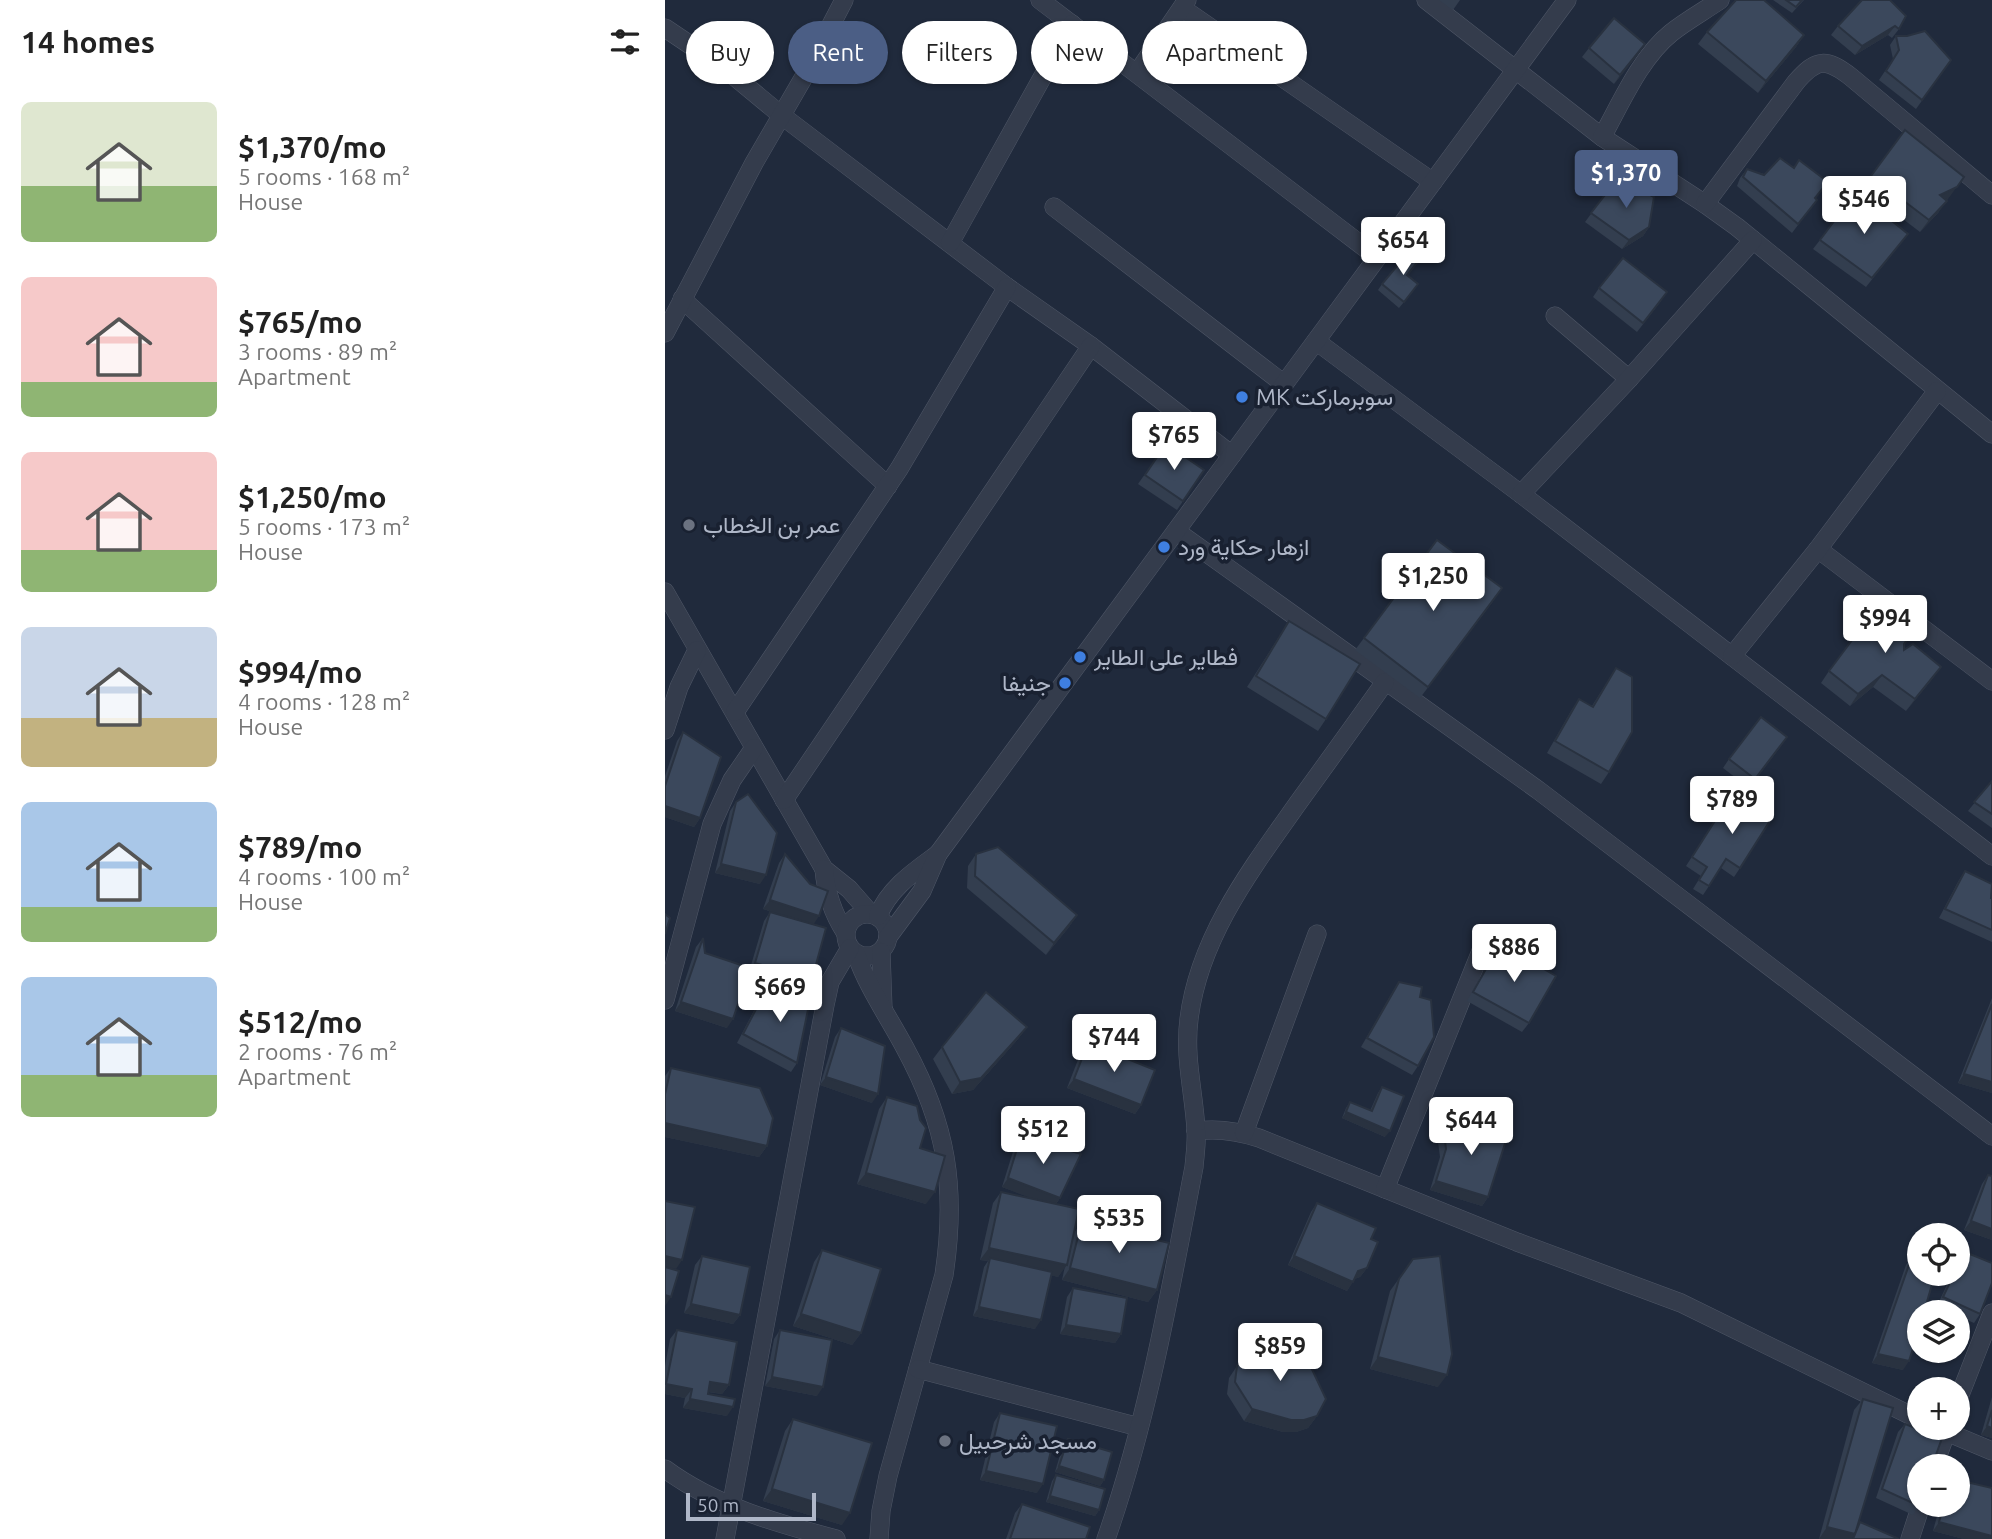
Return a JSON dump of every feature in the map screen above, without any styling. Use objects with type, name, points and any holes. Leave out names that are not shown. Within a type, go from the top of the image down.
[{"type":"street","points":[[665,333],[844,0]]},
{"type":"street","points":[[1040,0],[1068,21]]},
{"type":"street","points":[[1426,0],[1602,137],[1705,204],[1753,240],[1992,434]]},
{"type":"street","points":[[850,945],[864,956],[872,956],[884,945],[922,891],[938,855],[1567,0]]},
{"type":"street","points":[[1602,137],[1655,48],[1670,34],[1720,0]]},
{"type":"street","points":[[1137,73],[1184,4],[1433,182]]},
{"type":"street","points":[[665,28],[723,67],[781,116],[1007,287],[1091,346],[1232,455]]},
{"type":"street","points":[[1705,204],[1796,82],[1811,67],[1825,63],[1851,77],[1992,195]]},
{"type":"street","points":[[1128,66],[1377,257]]},
{"type":"street","points":[[950,243],[1039,84]]},
{"type":"street","points":[[1054,207],[1284,384]]},
{"type":"street","points":[[1521,494],[1629,379],[1753,240]]},
{"type":"street","points":[[735,712],[888,486],[1007,287]]},
{"type":"street","points":[[682,299],[888,486]]},
{"type":"street","points":[[1555,316],[1629,379]]},
{"type":"street","points":[[1316,341],[1521,494],[1992,856]]},
{"type":"street","points":[[784,800],[1091,346]]},
{"type":"street","points":[[1732,656],[1818,549],[1937,391]]},
{"type":"street","points":[[1176,531],[1538,790],[1992,1136]]},
{"type":"street","points":[[1818,549],[1992,681]]},
{"type":"street","points":[[665,592],[824,869],[884,921],[888,929],[884,945],[883,1012]]},
{"type":"street","points":[[665,730],[697,650]]},
{"type":"street","points":[[1106,1539],[1158,1352],[1192,1177],[1196,1131],[1188,1067],[1189,1019],[1199,975],[1213,938],[1252,868],[1385,682]]},
{"type":"street","points":[[665,1000],[712,824],[732,780],[754,748]]},
{"type":"street","points":[[874,915],[901,884],[938,855]]},
{"type":"street","points":[[824,869],[828,897],[867,984],[905,1048],[927,1093],[943,1141],[948,1171],[948,1249],[938,1300],[888,1476],[879,1539]]},
{"type":"street","points":[[725,1539],[827,994],[850,945],[848,924],[861,914],[874,915]]},
{"type":"street","points":[[1244,1133],[1317,934]]},
{"type":"street","points":[[1385,1189],[1485,942]]},
{"type":"street","points":[[1196,1131],[1219,1129],[1244,1133],[1547,1254],[1681,1303],[1907,1414]]},
{"type":"street","points":[[1967,1377],[1992,1313]]},
{"type":"street","points":[[918,1369],[1139,1427]]},
{"type":"street","points":[[1968,1440],[1992,1451]]},
{"type":"street","points":[[665,1469],[698,1490],[732,1506],[783,1525],[836,1539]]},
{"type":"street","points":[[1910,1539],[1917,1517]]},
{"type":"building","points":[[1736,0],[1764,0],[1804,35],[1766,81],[1707,32]]},
{"type":"building","points":[[1786,0],[1802,0],[1796,7]]},
{"type":"building","points":[[1862,0],[1890,0],[1906,16],[1899,29],[1895,26],[1862,46],[1838,26]]},
{"type":"building","points":[[1614,18],[1645,44],[1620,75],[1589,48]]},
{"type":"building","points":[[1925,31],[1951,60],[1922,100],[1886,71],[1899,50],[1896,36]]},
{"type":"building","points":[[1905,130],[1964,177],[1957,187],[1940,195],[1947,201],[1929,220],[1871,176]]},
{"type":"building","points":[[1780,158],[1794,168],[1799,160],[1828,182],[1798,224],[1743,177],[1747,169],[1764,175]]},
{"type":"building","points":[[1620,179],[1654,197],[1649,227],[1629,240],[1591,213]]},
{"type":"building","points":[[1856,192],[1908,234],[1872,278],[1820,240]]},
{"type":"building","points":[[1412,248],[1420,259],[1407,275],[1418,284],[1404,302],[1382,284]]},
{"type":"building","points":[[1623,258],[1667,292],[1643,323],[1599,288]]},
{"type":"building","points":[[1166,444],[1204,470],[1183,501],[1145,475]]},
{"type":"building","points":[[1437,540],[1502,588],[1428,687],[1364,638]]},
{"type":"building","points":[[1882,600],[1919,623],[1904,644],[1904,650],[1913,644],[1941,667],[1915,699],[1882,675],[1858,694],[1829,671]]},
{"type":"building","points":[[1289,621],[1360,664],[1326,719],[1256,676]]},
{"type":"building","points":[[1616,668],[1632,677],[1632,732],[1609,772],[1555,741],[1579,699],[1593,707]]},
{"type":"building","points":[[1761,717],[1787,737],[1755,779],[1729,759]]},
{"type":"building","points":[[683,732],[721,757],[700,818],[665,806],[665,786]]},
{"type":"building","points":[[1992,781],[1992,814],[1974,802]]},
{"type":"building","points":[[1734,791],[1773,816],[1740,868],[1726,859],[1709,886],[1699,880],[1707,867],[1692,857]]},
{"type":"building","points":[[748,794],[777,833],[766,875],[721,864],[736,802]]},
{"type":"building","points":[[998,847],[1077,915],[1054,943],[975,876],[976,854]]},
{"type":"building","points":[[785,854],[810,884],[828,891],[819,916],[770,900]]},
{"type":"building","points":[[1965,871],[1992,884],[1992,930],[1945,909]]},
{"type":"building","points":[[770,912],[826,928],[812,979],[755,963]]},
{"type":"building","points":[[665,914],[670,918],[665,934]]},
{"type":"building","points":[[703,938],[705,953],[750,968],[733,1019],[681,1002]]},
{"type":"building","points":[[1500,944],[1556,976],[1529,1023],[1473,992]]},
{"type":"building","points":[[1399,982],[1422,987],[1420,997],[1431,1000],[1434,1037],[1418,1066],[1367,1038]]},
{"type":"building","points":[[765,992],[810,1000],[797,1063],[743,1034]]},
{"type":"building","points":[[986,992],[1027,1027],[981,1078],[960,1082],[942,1047]]},
{"type":"building","points":[[1992,1004],[1992,1082],[1964,1074]]},
{"type":"building","points":[[841,1028],[885,1046],[878,1094],[826,1077]]},
{"type":"building","points":[[1088,1043],[1155,1070],[1141,1105],[1074,1079]]},
{"type":"building","points":[[671,1068],[760,1088],[773,1118],[767,1146],[665,1123],[665,1094]]},
{"type":"building","points":[[1382,1087],[1404,1096],[1390,1131],[1346,1112],[1350,1102],[1372,1111]]},
{"type":"building","points":[[887,1097],[917,1106],[920,1120],[926,1128],[920,1148],[945,1156],[935,1192],[866,1173]]},
{"type":"building","points":[[1461,1119],[1508,1134],[1488,1197],[1436,1181],[1446,1149],[1444,1133]]},
{"type":"building","points":[[1021,1136],[1081,1154],[1060,1198],[1008,1178]]},
{"type":"building","points":[[1988,1175],[1992,1176],[1992,1229],[1971,1221]]},
{"type":"building","points":[[1001,1192],[1079,1209],[1067,1265],[989,1248]]},
{"type":"building","points":[[665,1201],[695,1207],[682,1260],[665,1256]]},
{"type":"building","points":[[1317,1203],[1376,1228],[1371,1239],[1378,1242],[1367,1268],[1358,1271],[1353,1282],[1294,1256]]},
{"type":"building","points":[[1082,1221],[1169,1243],[1157,1290],[1070,1268]]},
{"type":"building","points":[[822,1250],[881,1269],[861,1333],[801,1314]]},
{"type":"building","points":[[1970,1254],[1992,1263],[1992,1283],[1980,1314],[1970,1309],[1970,1300],[1950,1300],[1943,1297],[1948,1286],[1970,1286]]},
{"type":"building","points":[[702,1256],[750,1267],[740,1315],[691,1304]]},
{"type":"building","points":[[1440,1256],[1452,1354],[1447,1375],[1378,1357],[1399,1279],[1413,1259]]},
{"type":"building","points":[[990,1258],[1052,1272],[1041,1320],[979,1307]]},
{"type":"building","points":[[665,1267],[679,1271],[671,1297],[665,1295]]},
{"type":"building","points":[[1907,1270],[1907,1286],[1932,1286],[1927,1300],[1907,1300],[1907,1361],[1878,1354]]},
{"type":"building","points":[[1073,1288],[1127,1298],[1121,1334],[1066,1325]]},
{"type":"building","points":[[677,1330],[737,1342],[729,1385],[710,1382],[708,1394],[735,1399],[733,1407],[690,1399],[692,1389],[666,1384]]},
{"type":"building","points":[[780,1330],[832,1340],[823,1387],[772,1377]]},
{"type":"building","points":[[1279,1338],[1309,1363],[1326,1399],[1317,1416],[1291,1420],[1252,1409],[1235,1382],[1237,1366],[1248,1353]]},
{"type":"building","points":[[1863,1399],[1893,1408],[1855,1534],[1827,1527]]},
{"type":"building","points":[[1992,1410],[1992,1428],[1987,1426]]},
{"type":"building","points":[[1000,1413],[1057,1426],[1043,1484],[986,1471]]},
{"type":"building","points":[[793,1419],[872,1443],[850,1513],[772,1489]]},
{"type":"building","points":[[1905,1424],[1907,1440],[1941,1440],[1936,1454],[1907,1454],[1907,1500],[1882,1489]]},
{"type":"building","points":[[1068,1439],[1112,1452],[1104,1480],[1059,1466]]},
{"type":"building","points":[[1056,1475],[1105,1489],[1099,1510],[1050,1496]]},
{"type":"building","points":[[1970,1483],[1992,1488],[1992,1536],[1939,1522],[1940,1517],[1970,1517]]},
{"type":"building","points":[[1022,1504],[1090,1527],[1086,1539],[1010,1539]]},
{"type":"building","points":[[1860,1522],[1899,1539],[1853,1539]]},
{"type":"place","name":"MK سوبرماركت","points":[[1242,397]]},
{"type":"place","name":"عمر بن الخطاب","points":[[689,525]]},
{"type":"place","name":"ازهار حكاية ورد","points":[[1164,547]]},
{"type":"place","name":"فطاير على الطاير","points":[[1080,657]]},
{"type":"place","name":"جنيفا","points":[[1065,683]]},
{"type":"place","name":"مسجد شرحبيل","points":[[945,1441]]}]
